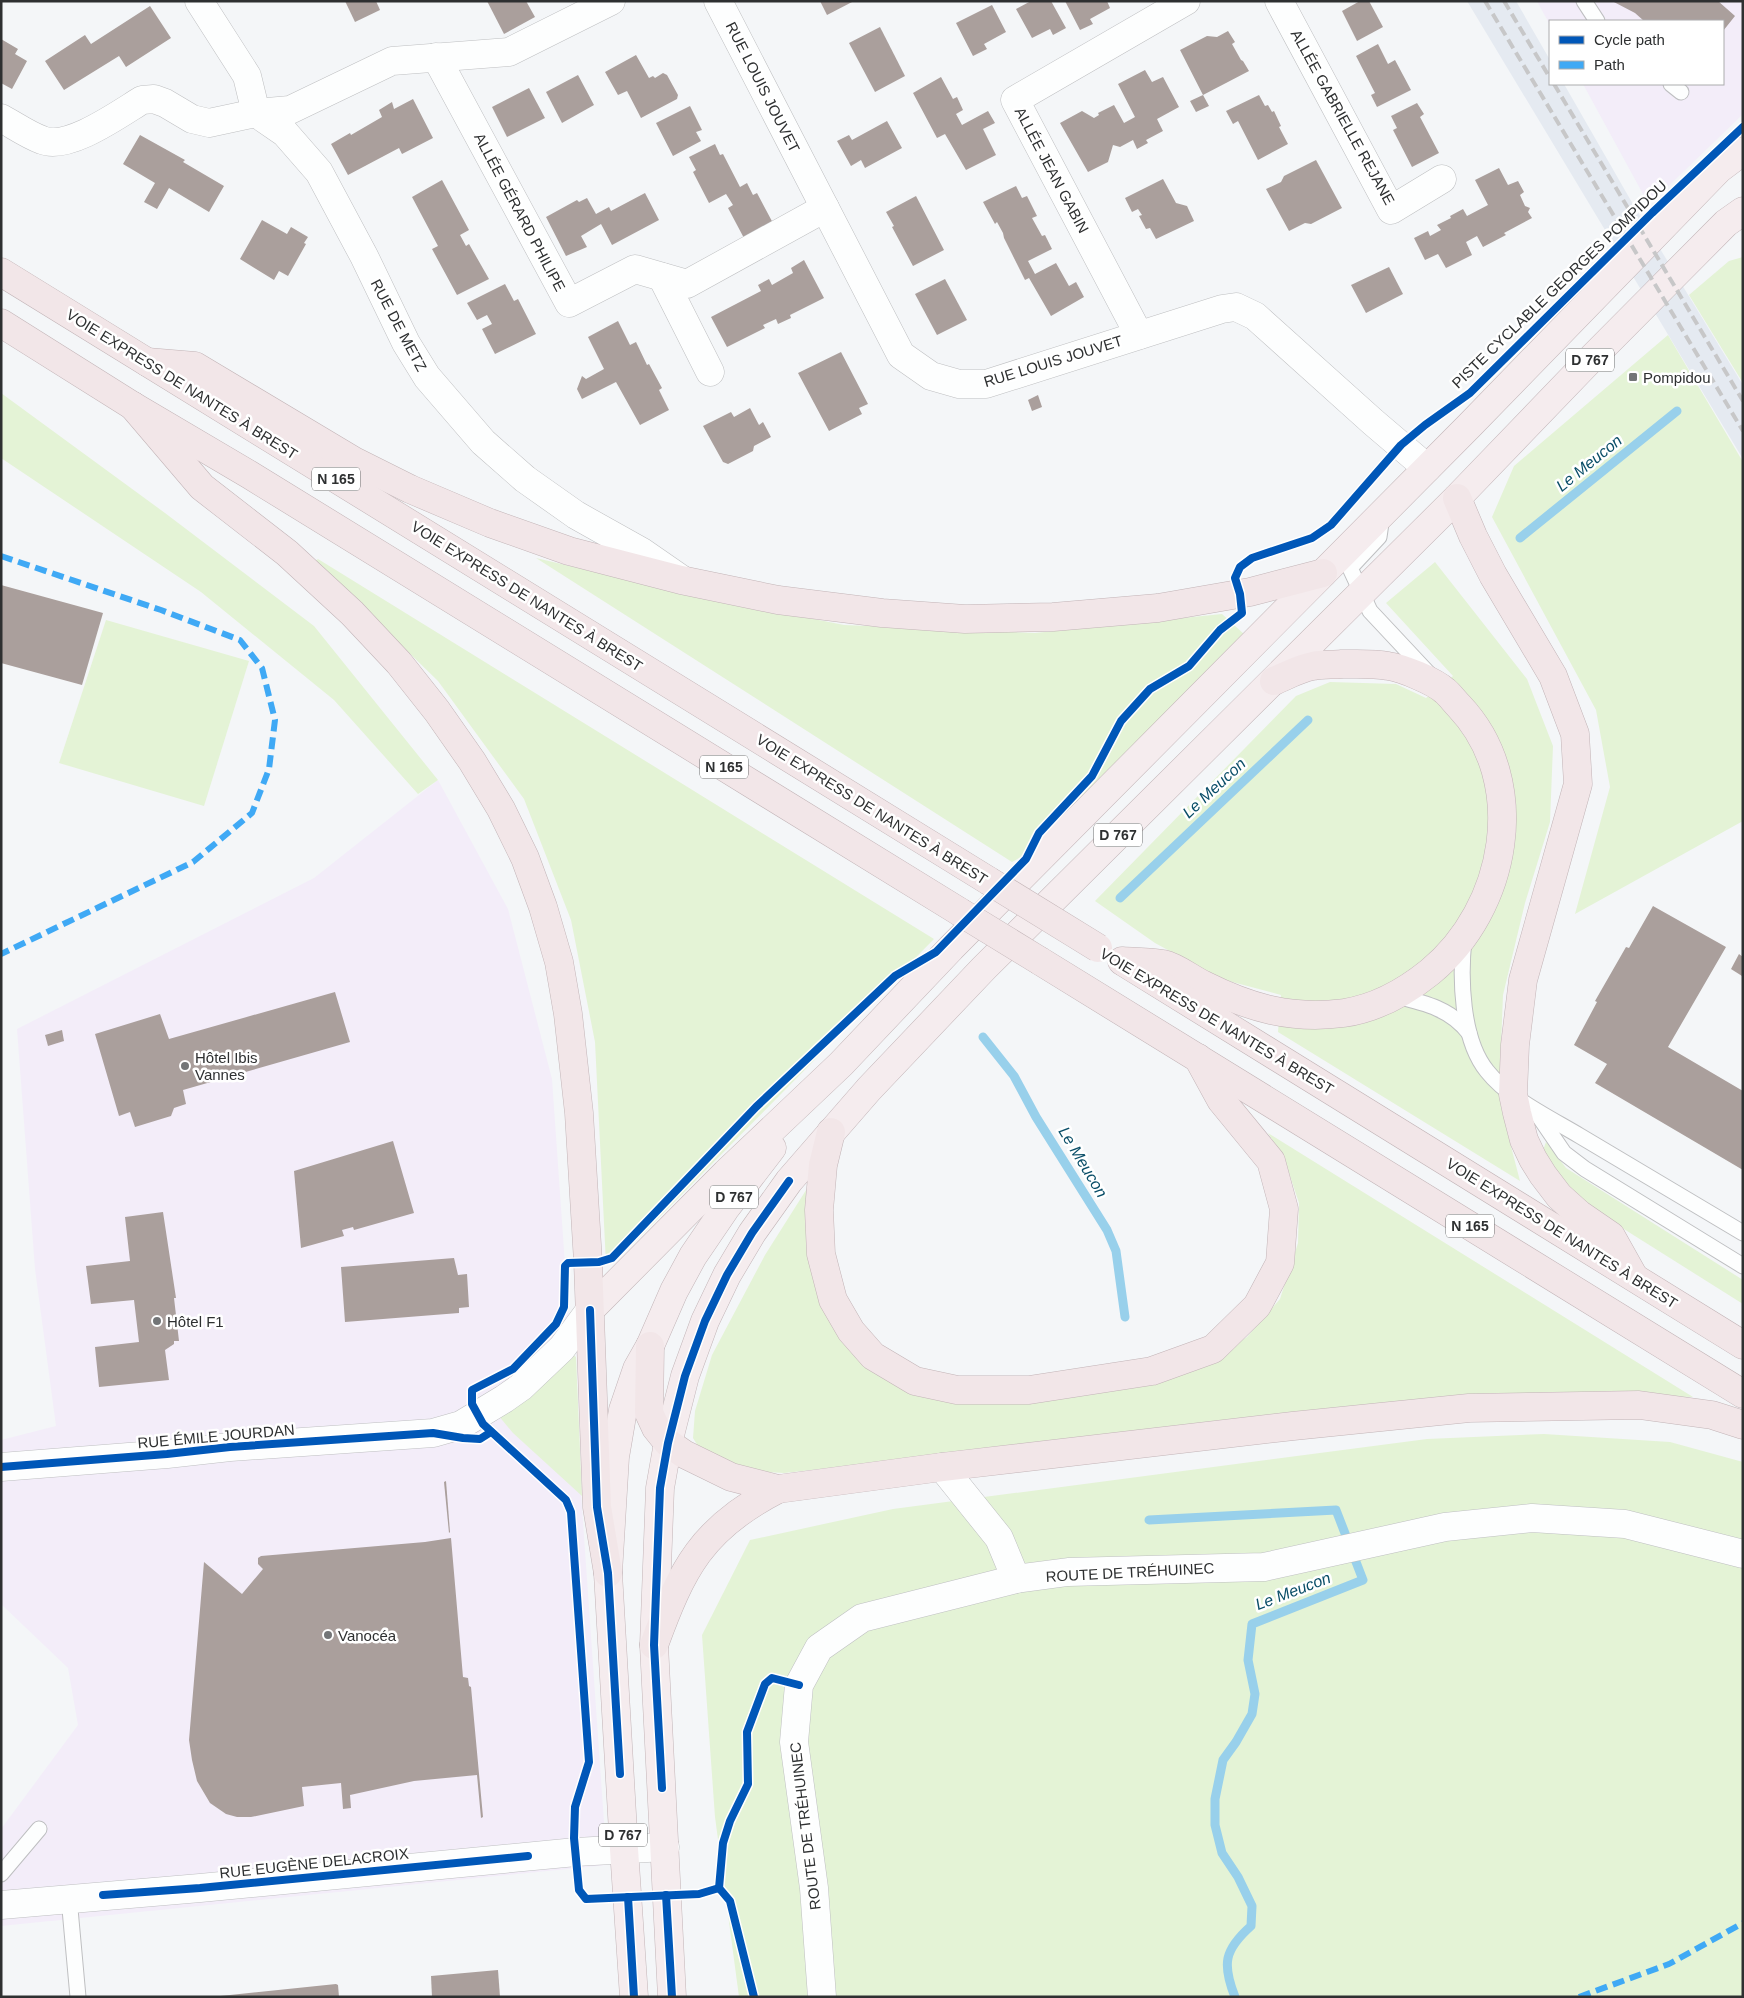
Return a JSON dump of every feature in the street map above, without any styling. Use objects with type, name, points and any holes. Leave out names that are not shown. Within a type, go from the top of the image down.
[{"type":"highway","name":"VOIE EXPRESS DE NANTES À BREST","points":[[1,272],[1743,1344]]},
{"type":"highway","name":"N 165","points":[[1,323],[133,406],[250,475],[1743,1394]]},
{"type":"highway","points":[[147,362],[195,366],[354,461],[410,489],[490,522],[570,551],[681,580],[778,600],[882,613],[965,619],[1053,617],[1158,608],[1250,592],[1323,572]]},
{"type":"highway","points":[[133,406],[202,487],[287,553],[352,614],[399,663],[437,711],[472,762],[501,809],[525,858],[543,907],[559,962],[568,1014],[579,1113],[590,1310],[597,1507],[608,1573]]},
{"type":"highway","points":[[1457,498],[1473,536],[1493,575],[1553,676],[1575,734],[1578,784],[1523,980],[1515,1045],[1523,1100],[1524,1140],[1543,1175],[1559,1196],[1579,1214],[1611,1236],[1634,1277]]},
{"type":"highway","points":[[1122,961],[1165,964],[1203,985],[1252,1006],[1287,1014],[1314,1015],[1345,1012],[1374,1006],[1414,985],[1442,963],[1464,937],[1480,910],[1494,879],[1502,825],[1495,764],[1481,734],[1443,689],[1420,677],[1390,666],[1357,664],[1312,666],[1274,681]]},
{"type":"highway","points":[[831,1132],[823,1165],[820,1201],[821,1254],[833,1300],[851,1331],[873,1356],[915,1381],[957,1390],[1029,1390],[1152,1371],[1213,1350],[1257,1306],[1280,1263],[1284,1209],[1271,1162],[1221,1100],[1198,1058]]},
{"type":"highway","points":[[650,1346],[650,1413],[656,1428],[668,1443],[684,1454],[731,1477],[778,1489]]},
{"type":"highway","points":[[654,1645],[671,1599],[688,1566],[704,1544],[726,1522],[744,1508],[778,1489],[942,1467],[1293,1426],[1469,1408],[1639,1405],[1712,1415],[1743,1425]]},
{"type":"main road","name":"D 767","points":[[634,1997],[608,1573],[615,1457],[623,1410],[637,1368],[650,1346],[674,1291],[694,1256],[724,1210],[790,1124],[841,1064],[951,948],[1382,514],[1712,176],[1743,151]]},
{"type":"main road","name":"D 767","points":[[672,1997],[654,1645],[660,1488],[668,1443],[685,1376],[705,1321],[727,1275],[752,1233],[789,1181],[831,1132],[869,1089],[984,968],[1457,498],[1579,371],[1726,223],[1743,211]]},
{"type":"main road","points":[[590,1310],[726,1173],[841,1064]]},
{"type":"street","points":[[199,1],[247,76],[256,113]]},
{"type":"street","points":[[1,118],[43,141],[64,142],[76,138],[142,100],[154,99],[160,101],[192,118],[209,123],[256,113],[290,110],[392,61],[510,52],[574,9],[611,1]]},
{"type":"street","name":"RUE LOUIS JOUVET","points":[[718,1],[901,355],[931,376],[958,384],[986,384],[1222,309],[1236,307],[1255,316],[1427,468]]},
{"type":"street","name":"ALLÉE JEAN GABIN","points":[[1139,335],[1015,100],[1186,1]]},
{"type":"street","name":"ALLÉE GABRIELLE REJANE","points":[[1279,1],[1391,210],[1442,179]]},
{"type":"street","name":"ALLÉE GÉRARD PHILIPE","points":[[436,57],[569,303],[636,270],[687,284],[825,208]]},
{"type":"street","name":"RUE DE METZ","points":[[256,113],[285,133],[319,172],[364,256],[406,343],[427,377],[482,442],[525,479],[576,515],[642,552],[681,580]]},
{"type":"street","points":[[662,277],[710,372]]},
{"type":"street","name":"RUE ÉMILE JOURDAN","points":[[1,1467],[230,1447],[433,1433],[461,1425],[504,1399],[521,1386],[562,1348],[590,1310]]},
{"type":"street","points":[[942,1467],[999,1538],[1016,1579]]},
{"type":"street","name":"ROUTE DE TRÉHUINEC","points":[[822,1997],[814,1888],[794,1742],[799,1685],[819,1648],[862,1618],[1016,1579],[1068,1572],[1264,1566],[1446,1527],[1532,1518],[1625,1524],[1743,1554]]},
{"type":"street","name":"RUE EUGÈNE DELACROIX","points":[[1,1905],[528,1856],[665,1846]]},
{"type":"lane","points":[[1584,1],[1596,20]]},
{"type":"lane","points":[[1382,514],[1379,537],[1350,568],[1370,611],[1443,689]]},
{"type":"lane","points":[[1464,937],[1463,983],[1469,1033]]},
{"type":"lane","points":[[1396,996],[1428,1004],[1446,1011],[1460,1022],[1469,1033],[1486,1070],[1523,1100],[1743,1233]]},
{"type":"lane","points":[[1523,1100],[1564,1153],[1585,1169],[1743,1266]]},
{"type":"lane","points":[[1,1874],[39,1829]]},
{"type":"lane","points":[[70,1898],[78,1997]]},
{"type":"shaded area","points":[[1467,1],[1516,1],[1549,58],[1549,85],[1565,85],[1634,206],[1743,385],[1743,459]]},
{"type":"shaded area","points":[[1537,1],[1743,1],[1743,114],[1649,205],[1584,85],[1724,85],[1724,20],[1549,20],[1549,23]]},
{"type":"shaded area","points":[[438,780],[508,909],[552,1079],[607,1865],[1,1926],[1,1829],[78,1725],[68,1668],[1,1604],[1,1440],[56,1426],[35,1269],[17,1029],[314,878]]},
{"type":"green space","points":[[1743,257],[1743,383],[1689,295],[1729,261]]},
{"type":"green space","points":[[1668,335],[1743,462],[1743,821],[1575,914],[1610,787],[1596,710],[1492,517],[1514,466]]},
{"type":"green space","points":[[1,393],[165,513],[314,626],[438,780],[418,794],[334,700],[201,592],[1,458]]},
{"type":"green space","points":[[536,558],[697,596],[844,625],[1035,633],[1222,614],[1245,635],[1052,840],[1012,862]]},
{"type":"green space","points":[[318,559],[934,939],[619,1258],[606,1264],[595,1042],[571,920],[524,799],[438,681],[315,561]]},
{"type":"green space","points":[[1435,562],[1527,679],[1553,746],[1550,822],[1525,903],[1503,995],[1500,1071],[1507,1131],[1520,1181],[1278,1032],[1281,995],[1221,979],[1155,943],[1095,901],[1296,696],[1330,682],[1396,684],[1426,698],[1453,676],[1386,603]]},
{"type":"green space","points":[[106,620],[249,661],[204,806],[59,763]]},
{"type":"green space","points":[[1268,1133],[1693,1397],[1520,1393],[784,1473],[733,1470],[704,1456],[693,1438],[695,1411],[712,1355],[765,1255],[808,1187],[820,1290],[935,1397],[1012,1404],[1115,1390],[1200,1367],[1247,1337],[1280,1299],[1298,1243],[1299,1203],[1285,1161]]},
{"type":"green space","points":[[1546,1142],[1566,1168],[1743,1280],[1743,1304],[1573,1197],[1542,1153]]},
{"type":"green space","points":[[571,1353],[576,1357],[582,1496],[513,1433],[498,1415]]},
{"type":"green space","points":[[1544,1434],[1670,1442],[1743,1462],[1743,1997],[739,1997],[715,1817],[702,1635],[750,1540],[893,1509],[1427,1439]]},
{"type":"building","points":[[345,1],[376,1],[380,10],[355,22]]},
{"type":"building","points":[[487,1],[526,1],[535,17],[504,34]]},
{"type":"building","points":[[820,1],[854,1],[827,15]]},
{"type":"building","points":[[1031,1],[1051,1],[1066,28],[1053,35],[1050,29],[1032,38],[1016,9]]},
{"type":"building","points":[[1065,1],[1107,1],[1110,8],[1090,19],[1093,24],[1080,30]]},
{"type":"building","points":[[1360,1],[1369,1],[1383,27],[1357,41],[1342,11]]},
{"type":"building","points":[[1612,1],[1718,1],[1735,16],[1724,30],[1724,20],[1643,20],[1635,13]]},
{"type":"building","points":[[992,5],[1006,32],[984,44],[987,49],[973,56],[956,23]]},
{"type":"building","points":[[150,6],[171,38],[126,67],[119,56],[64,90],[45,61],[85,35],[91,44]]},
{"type":"building","points":[[880,27],[905,76],[875,92],[849,43]]},
{"type":"building","points":[[1228,31],[1235,42],[1232,44],[1249,71],[1203,95],[1180,50],[1207,36],[1217,37]]},
{"type":"building","points":[[1,39],[18,49],[15,54],[27,61],[12,89],[1,83]]},
{"type":"building","points":[[1378,44],[1388,64],[1395,60],[1411,90],[1377,107],[1371,95],[1375,93],[1356,56]]},
{"type":"building","points":[[636,55],[649,78],[653,76],[655,78],[663,73],[667,75],[678,95],[677,99],[641,118],[627,91],[618,95],[605,72]]},
{"type":"building","points":[[1145,70],[1152,82],[1163,77],[1179,107],[1157,119],[1163,131],[1146,140],[1148,143],[1137,149],[1133,140],[1120,147],[1113,145],[1108,162],[1088,172],[1060,123],[1082,111],[1094,118],[1099,115],[1098,113],[1114,105],[1124,123],[1135,117],[1118,84]]},
{"type":"building","points":[[578,75],[594,105],[562,123],[546,92]]},
{"type":"building","points":[[941,77],[953,99],[957,97],[963,110],[956,114],[962,125],[988,111],[995,123],[983,129],[996,155],[966,170],[945,134],[937,138],[913,93]]},
{"type":"building","points":[[529,88],[545,118],[507,137],[492,107]]},
{"type":"building","points":[[1203,95],[1209,106],[1196,112],[1190,101]]},
{"type":"building","points":[[1259,95],[1265,106],[1268,105],[1272,112],[1274,111],[1281,126],[1279,127],[1288,144],[1258,160],[1238,121],[1233,124],[1226,111]]},
{"type":"building","points":[[413,99],[433,138],[402,154],[399,148],[348,175],[331,144],[382,117],[379,110],[392,102],[394,109]]},
{"type":"building","points":[[1417,103],[1424,114],[1420,117],[1439,153],[1412,167],[1393,130],[1397,128],[1391,116]]},
{"type":"building","points":[[690,106],[702,130],[696,132],[701,141],[673,156],[656,123]]},
{"type":"building","points":[[887,121],[902,148],[865,168],[861,160],[851,166],[837,141],[849,135],[852,140]]},
{"type":"building","points":[[140,135],[185,160],[183,162],[224,186],[209,212],[169,188],[157,209],[144,202],[155,183],[123,164]]},
{"type":"building","points":[[715,144],[720,155],[723,154],[740,187],[747,183],[753,195],[757,193],[774,225],[745,240],[728,208],[733,205],[726,194],[709,203],[693,172],[696,170],[689,157]]},
{"type":"building","points":[[1316,160],[1342,208],[1311,224],[1305,223],[1289,231],[1266,189],[1281,182],[1284,176]]},
{"type":"building","points":[[1499,168],[1508,185],[1518,181],[1524,192],[1520,195],[1525,206],[1530,208],[1528,212],[1532,218],[1483,247],[1477,236],[1466,242],[1472,255],[1446,268],[1438,254],[1425,260],[1414,238],[1428,231],[1430,236],[1441,230],[1437,225],[1463,209],[1467,216],[1488,205],[1475,180]]},
{"type":"building","points":[[1163,179],[1176,203],[1187,206],[1194,221],[1156,239],[1150,228],[1146,229],[1139,216],[1142,215],[1138,209],[1132,212],[1125,198]]},
{"type":"building","points":[[442,180],[469,230],[460,235],[466,246],[469,244],[489,279],[457,295],[432,249],[438,246],[412,197]]},
{"type":"building","points":[[1016,186],[1022,198],[1027,196],[1037,216],[1032,218],[1042,236],[1045,235],[1052,249],[1028,261],[1035,274],[1056,263],[1069,286],[1076,282],[1084,297],[1051,316],[1029,278],[1025,280],[1003,233],[997,222],[995,224],[983,202]]},
{"type":"building","points":[[645,193],[659,220],[612,245],[601,224],[581,236],[587,247],[566,256],[546,217],[577,200],[579,202],[587,198],[596,214],[609,207],[611,211]]},
{"type":"building","points":[[916,196],[944,250],[913,266],[886,212]]},
{"type":"building","points":[[262,220],[287,234],[291,227],[308,237],[288,276],[279,271],[274,280],[240,259]]},
{"type":"building","points":[[804,260],[824,298],[790,315],[791,318],[778,324],[776,319],[763,325],[765,328],[727,347],[711,317],[761,291],[758,285],[769,279],[772,285],[793,273],[791,268]]},
{"type":"building","points":[[1389,267],[1403,294],[1366,313],[1351,285]]},
{"type":"building","points":[[945,279],[967,320],[937,335],[915,294]]},
{"type":"building","points":[[505,284],[514,301],[518,299],[536,334],[495,354],[482,329],[492,324],[487,315],[477,320],[467,303]]},
{"type":"building","points":[[618,321],[630,345],[636,342],[647,365],[649,364],[662,388],[659,390],[669,410],[640,425],[616,382],[582,399],[577,389],[582,376],[586,379],[604,369],[588,337]]},
{"type":"building","points":[[841,352],[868,404],[859,408],[862,414],[829,431],[798,373]]},
{"type":"building","points":[[1038,395],[1042,407],[1032,411],[1028,400]]},
{"type":"building","points":[[750,408],[759,425],[763,422],[771,437],[754,446],[753,451],[728,464],[723,462],[703,426],[731,412],[734,417]]},
{"type":"building","points":[[1,585],[103,613],[82,685],[1,663]]},
{"type":"building","points":[[1653,906],[1726,947],[1668,1047],[1743,1091],[1743,1170],[1595,1083],[1607,1064],[1574,1045],[1597,1002],[1595,1001],[1626,947],[1629,948]]},
{"type":"building","points":[[1739,954],[1743,957],[1742,976],[1731,969]]},
{"type":"building","name":"Hôtel Ibis Vannes","points":[[335,992],[350,1042],[183,1090],[186,1104],[174,1108],[171,1116],[135,1127],[130,1112],[119,1116],[95,1034],[160,1014],[169,1039]]},
{"type":"building","points":[[62,1030],[64,1041],[48,1046],[45,1035]]},
{"type":"building","points":[[393,1141],[414,1213],[354,1230],[353,1227],[342,1230],[344,1236],[301,1248],[294,1171]]},
{"type":"building","points":[[163,1212],[176,1298],[174,1298],[179,1341],[174,1341],[174,1344],[165,1350],[169,1380],[99,1387],[95,1347],[139,1342],[134,1300],[91,1304],[86,1266],[130,1261],[125,1217]]},
{"type":"building","points":[[454,1258],[458,1275],[467,1274],[469,1307],[459,1308],[459,1313],[345,1322],[341,1267]]},
{"type":"building","points":[[446,1481],[450,1532],[449,1533],[444,1482]]},
{"type":"building","name":"Vanocéa","points":[[451,1538],[463,1677],[468,1678],[469,1686],[471,1687],[483,1817],[481,1818],[477,1775],[414,1781],[350,1795],[351,1808],[343,1809],[341,1783],[302,1787],[304,1806],[251,1817],[237,1817],[226,1814],[210,1803],[197,1781],[189,1740],[204,1562],[242,1594],[263,1569],[258,1564],[258,1558],[261,1556],[425,1542]]},
{"type":"building","points":[[498,1970],[500,1997],[432,1997],[431,1976]]},
{"type":"building","points":[[338,1985],[339,1997],[211,1997]]},
{"type":"waterway","name":"Le Meucon","points":[[1520,538],[1677,411]]},
{"type":"waterway","name":"Le Meucon","points":[[1120,898],[1308,720]]},
{"type":"waterway","name":"Le Meucon","points":[[983,1037],[1014,1076],[1036,1117],[1107,1230],[1116,1251],[1125,1317]]},
{"type":"waterway","name":"Le Meucon","points":[[1149,1520],[1336,1510],[1363,1580],[1252,1624],[1248,1660],[1255,1694],[1252,1714],[1223,1760],[1215,1799],[1215,1825],[1222,1853],[1238,1877],[1252,1906],[1251,1926],[1235,1943],[1228,1958],[1228,1975],[1235,1997]]},
{"type":"railway","points":[[1485,1],[1743,431]]},
{"type":"railway","points":[[1504,1],[1549,76]]},
{"type":"railway","points":[[1555,85],[1743,401]]},
{"type":"marked path","points":[[1,556],[161,610],[240,640],[262,668],[275,720],[269,769],[252,813],[193,862],[1,954]]},
{"type":"marked path","points":[[1579,1997],[1669,1964],[1743,1923]]},
{"type":"cycle path","name":"PISTE CYCLABLE GEORGES POMPIDOU","points":[[754,1997],[730,1901],[719,1888],[699,1894],[586,1899],[579,1890],[574,1838],[575,1807],[589,1762],[571,1512],[566,1500],[483,1424],[472,1404],[472,1390],[513,1369],[556,1324],[564,1307],[565,1266],[568,1263],[599,1262],[612,1258],[756,1107],[895,976],[936,952],[1026,859],[1039,833],[1092,776],[1121,721],[1150,689],[1189,666],[1220,630],[1242,613],[1240,594],[1235,578],[1240,567],[1252,558],[1312,538],[1331,525],[1401,445],[1425,425],[1470,393],[1652,213],[1743,127]]},
{"type":"cycle path","points":[[662,1788],[654,1645],[660,1488],[668,1443],[685,1376],[705,1321],[727,1275],[752,1233],[789,1181]]},
{"type":"cycle path","points":[[590,1310],[597,1507],[608,1573],[620,1774]]},
{"type":"cycle path","points":[[1,1467],[230,1447],[433,1433],[480,1439],[491,1432]]},
{"type":"cycle path","points":[[719,1888],[723,1843],[730,1821],[748,1784],[747,1732],[765,1684],[772,1678],[799,1685]]},
{"type":"cycle path","points":[[103,1895],[200,1888],[528,1856]]},
{"type":"cycle path","points":[[666,1895],[672,1997]]},
{"type":"cycle path","points":[[628,1897],[634,1997]]},
{"type":"place","name":"Pompidou","points":[[1633,377]]},
{"type":"place","name":"Hôtel Ibis Vannes","points":[[185,1066]]},
{"type":"place","name":"Hôtel F1","points":[[157,1321]]},
{"type":"place","name":"Vanocéa","points":[[328,1635]]}]
